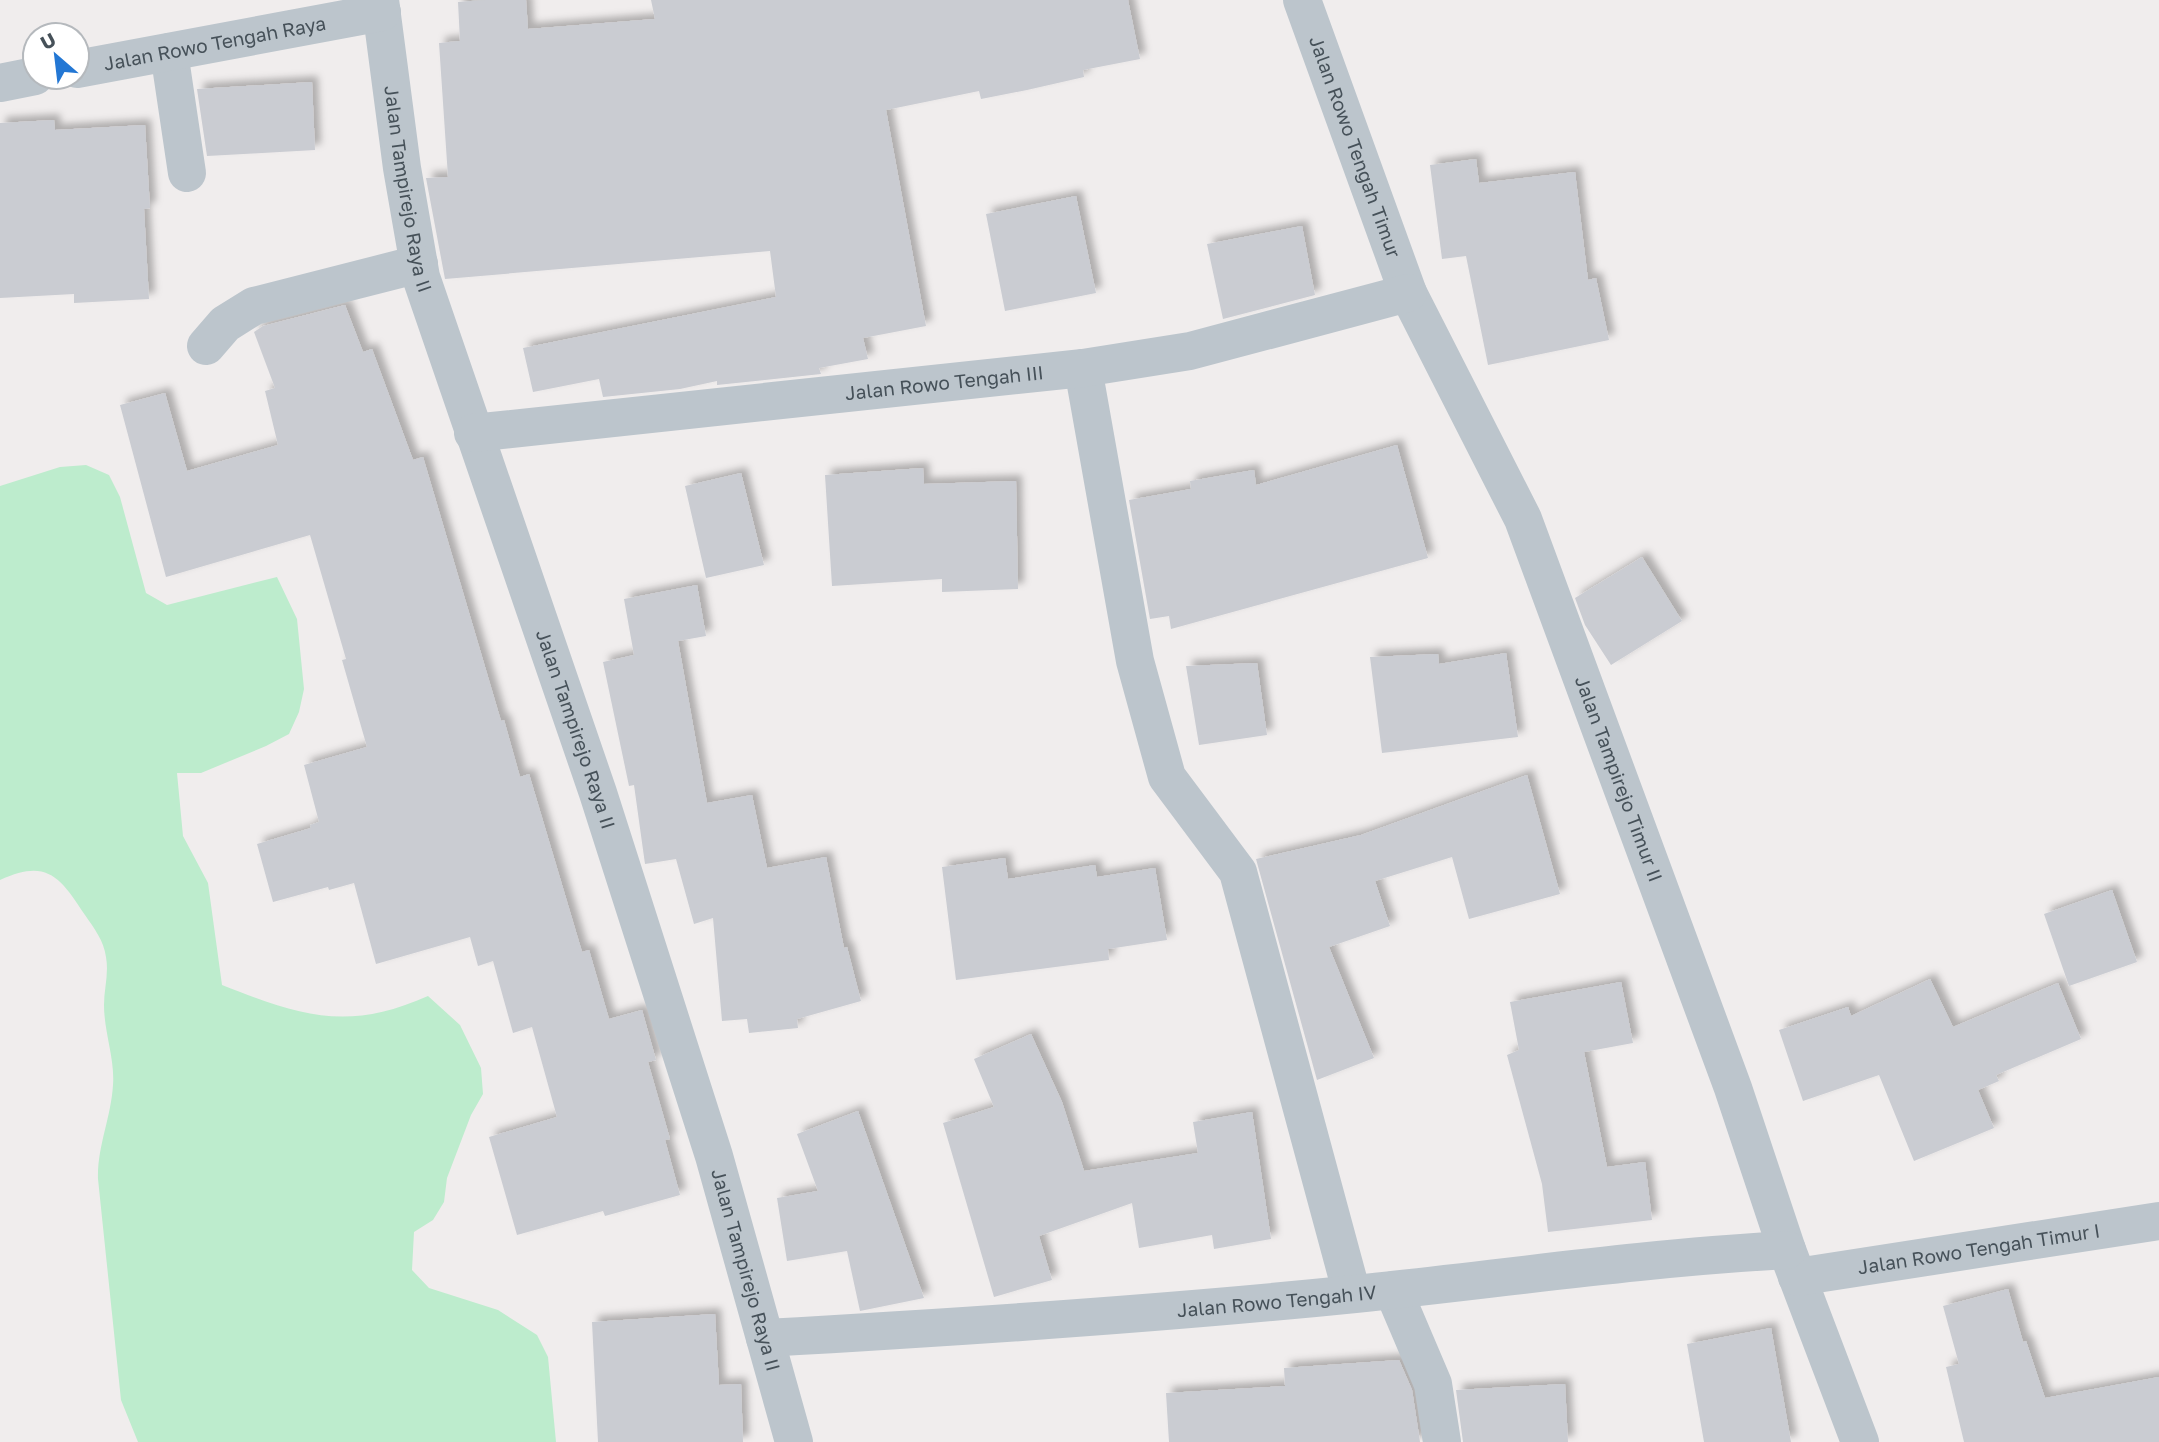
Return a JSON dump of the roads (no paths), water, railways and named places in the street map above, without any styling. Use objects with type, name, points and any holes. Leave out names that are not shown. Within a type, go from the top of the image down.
[{"type":"street","name":"Jalan Rowo Tengah Timur","points":[[1302,0],[1408,293]]},
{"type":"street","name":"Jalan Rowo Tengah Raya","points":[[91,66],[381,6]]},
{"type":"street","name":"Jalan Tampirejo Raya II","points":[[381,6],[402,168],[419,264],[472,433],[489,468],[606,819],[714,1156],[794,1442]]},
{"type":"street","points":[[169,52],[187,173]]},
{"type":"street","points":[[0,83],[21,79]]},
{"type":"street","points":[[206,346],[225,324],[254,306],[419,264]]},
{"type":"street","name":"Jalan Rowo Tengah III","points":[[472,433],[1083,368],[1190,351],[1408,293]]},
{"type":"street","name":"Jalan Tampirejo Timur II","points":[[1408,293],[1523,519],[1733,1088],[1792,1263],[1860,1442]]},
{"type":"street","points":[[1083,368],[1135,661],[1167,777],[1238,872],[1352,1294]]},
{"type":"street","name":"Jalan Rowo Tengah Timur I","points":[[1792,1263],[2159,1221]]},
{"type":"street","name":"Jalan Rowo Tengah IV","points":[[765,1338],[1002,1324],[1352,1294],[1688,1255],[1792,1263]]},
{"type":"street","points":[[1393,1290],[1433,1384],[1442,1442]]}]
